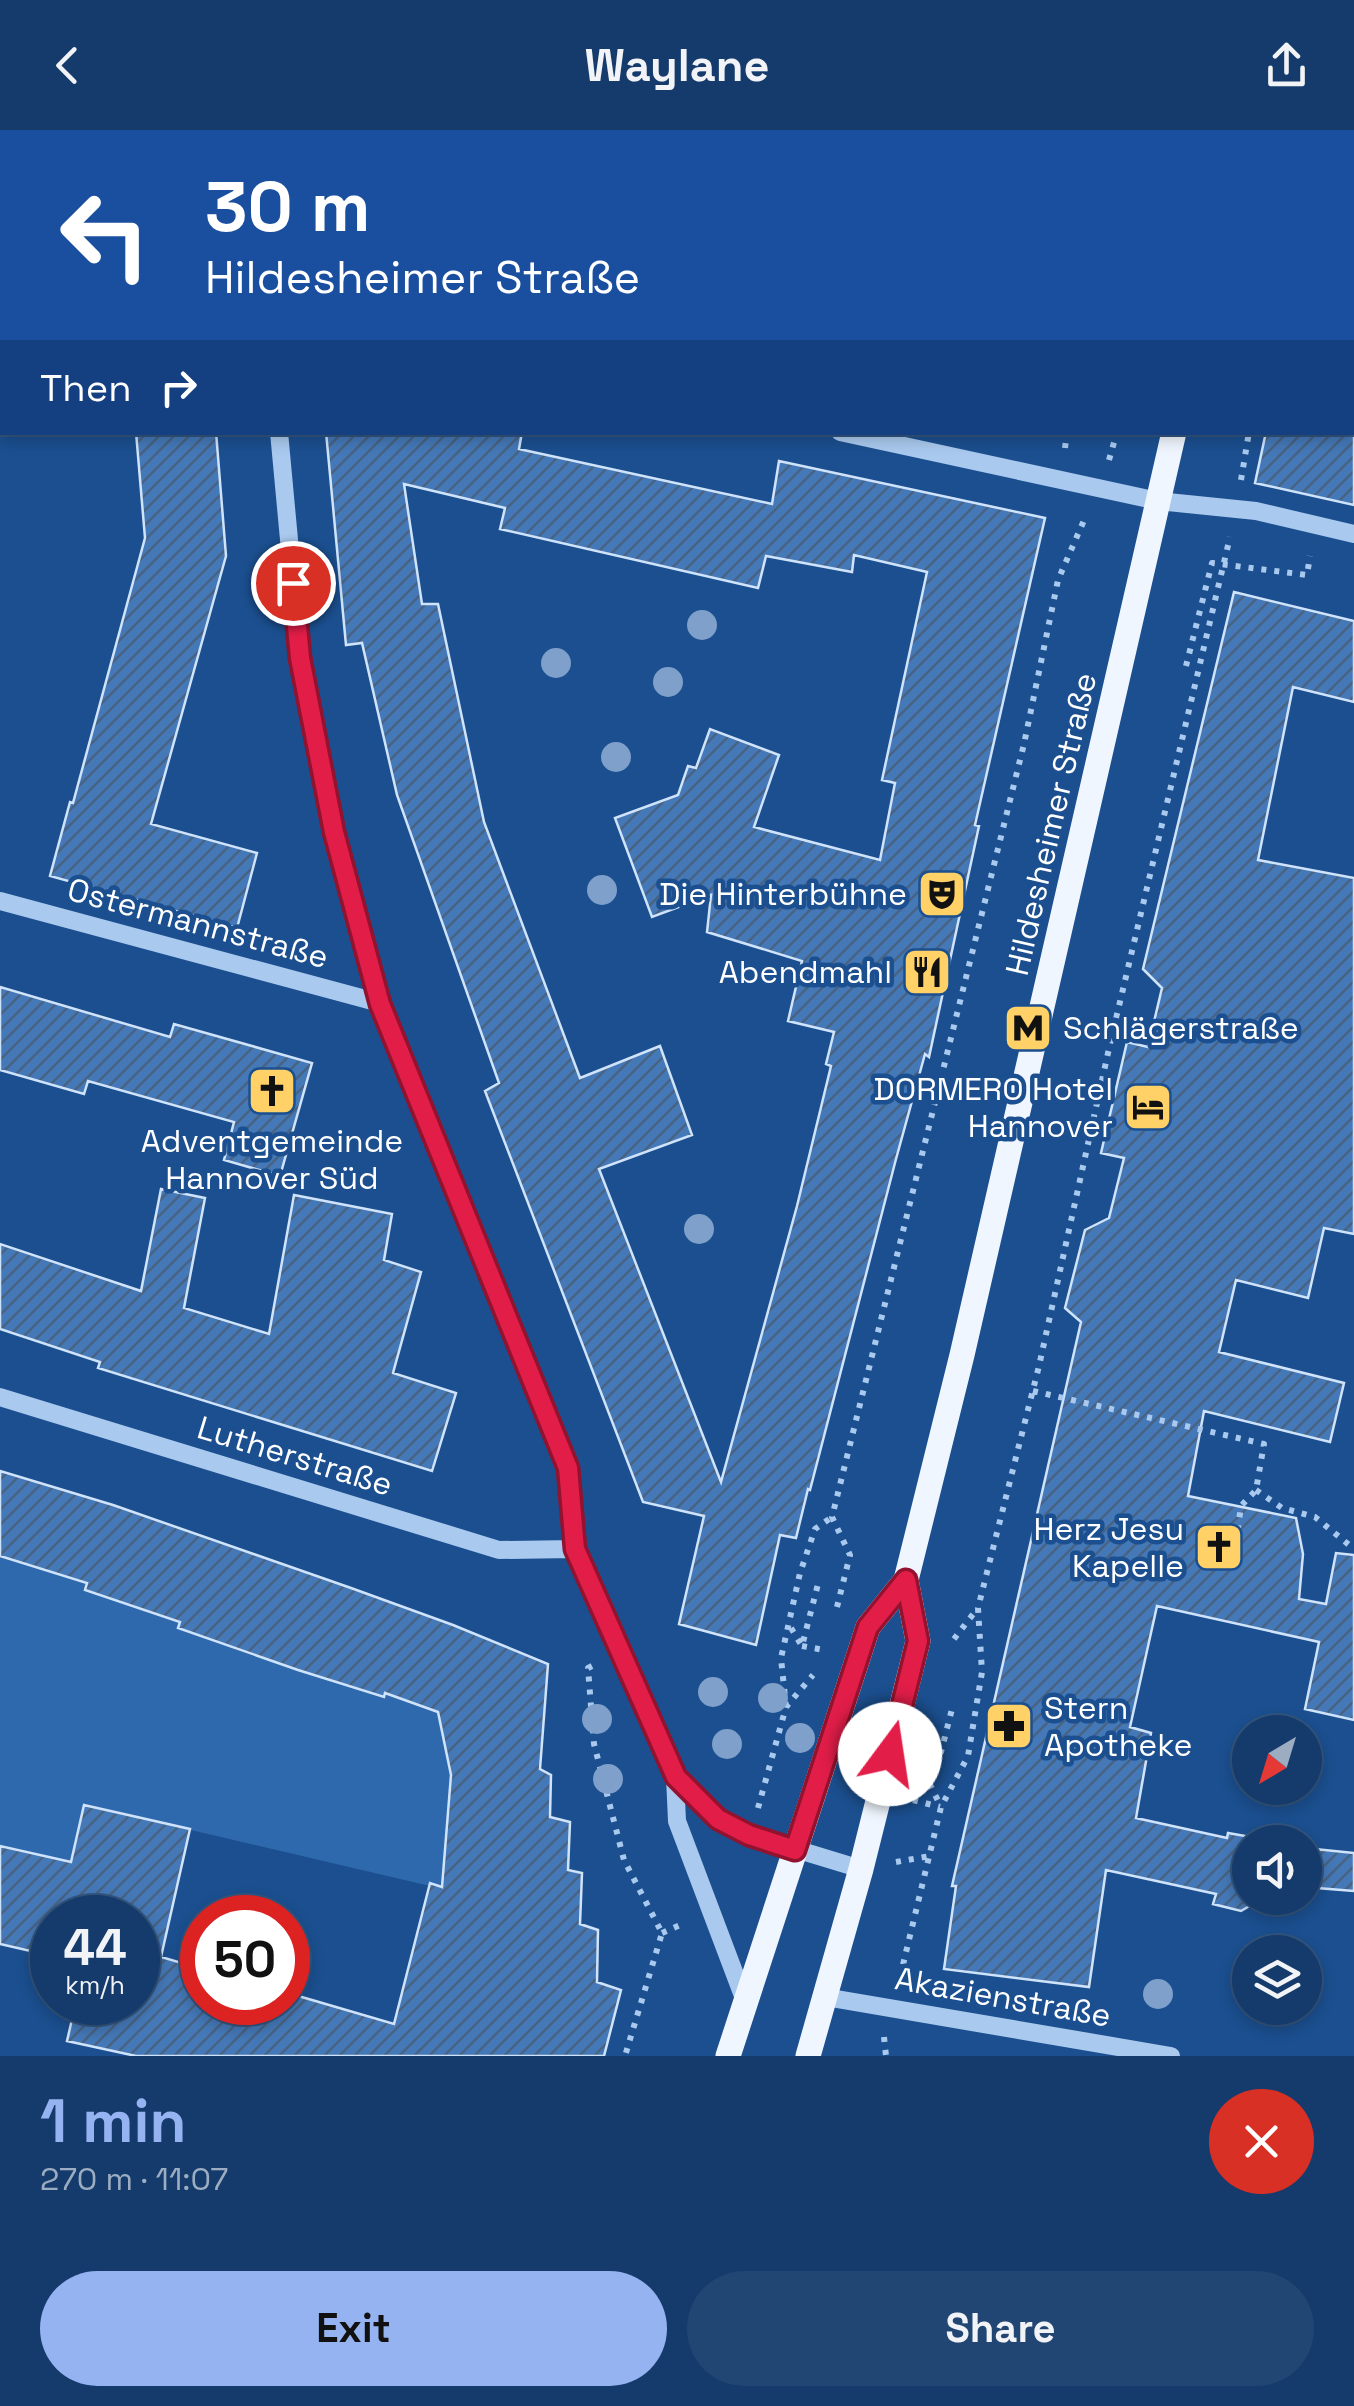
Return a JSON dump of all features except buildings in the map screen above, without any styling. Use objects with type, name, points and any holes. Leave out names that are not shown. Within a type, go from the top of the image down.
[{"type":"main road","name":"Hildesheimer Straße","points":[[728,2056],[868,1627],[906,1580],[962,1355],[1173,435]]},
{"type":"main road","name":"Hildesheimer Straße","points":[[808,2056],[861,1868],[918,1641],[906,1580]]},
{"type":"street","points":[[279,435],[300,658],[334,832],[380,1004],[568,1468],[575,1549],[676,1777],[718,1819],[749,1835],[861,1868]]},
{"type":"street","points":[[854,435],[1158,501],[1236,508],[1354,534]]},
{"type":"street","name":"Ostermannstraße","points":[[0,901],[380,1004]]},
{"type":"street","name":"Lutherstraße","points":[[0,1397],[499,1550],[575,1549]]},
{"type":"street","points":[[676,1777],[678,1821],[745,2001]]},
{"type":"street","name":"Akazienstraße","points":[[825,1998],[1172,2056]]},
{"type":"path","points":[[886,2056],[884,2036],[941,1807],[968,1756],[982,1672],[978,1608],[1224,565],[1248,435]]},
{"type":"path","points":[[836,1611],[850,1554],[832,1517],[1019,762],[1058,580],[1084,518]]},
{"type":"path","points":[[1186,666],[1212,563],[1306,575],[1312,545]]},
{"type":"path","points":[[1032,1391],[1264,1444],[1256,1490],[1241,1506],[1238,1528]]},
{"type":"path","points":[[1256,1490],[1282,1508],[1315,1517],[1354,1549]]},
{"type":"path","points":[[818,1670],[786,1706],[781,1658],[800,1572],[815,1528],[832,1517]]},
{"type":"path","points":[[802,1646],[818,1584]]},
{"type":"path","points":[[791,1628],[802,1646],[824,1650]]},
{"type":"path","points":[[820,1660],[828,1640]]},
{"type":"path","points":[[618,1650],[588,1668],[594,1744],[624,1860],[662,1933],[625,2056]]},
{"type":"path","points":[[929,1749],[926,1758],[942,1752],[952,1705]]},
{"type":"shaded area","points":[[0,1556],[87,1583],[86,1590],[180,1622],[178,1629],[197,1635],[199,1629],[236,1641],[234,1649],[254,1656],[257,1649],[277,1656],[276,1662],[460,1719],[447,1754],[451,1775],[444,1869],[464,1894],[97,1808],[81,1817],[71,1862],[0,1846]]},
{"type":"place","name":"Die Hinterbühne","points":[[942,894]]},
{"type":"place","name":"Abendmahl","points":[[927,972]]},
{"type":"place","name":"Schlägerstraße","points":[[1028,1028]]},
{"type":"place","name":"Adventgemeinde Hannover Süd","points":[[272,1091]]},
{"type":"place","name":"DORMERO Hotel Hannover","points":[[1148,1107]]},
{"type":"place","name":"Herz Jesu Kapelle","points":[[1219,1547]]},
{"type":"place","name":"Stern Apotheke","points":[[1009,1726]]},
{"type":"route","points":[[293,583],[300,658],[334,832],[380,1004],[568,1468],[575,1549],[676,1777],[718,1819],[749,1835],[795,1850],[868,1627],[906,1580],[918,1641],[890,1754]]}]
